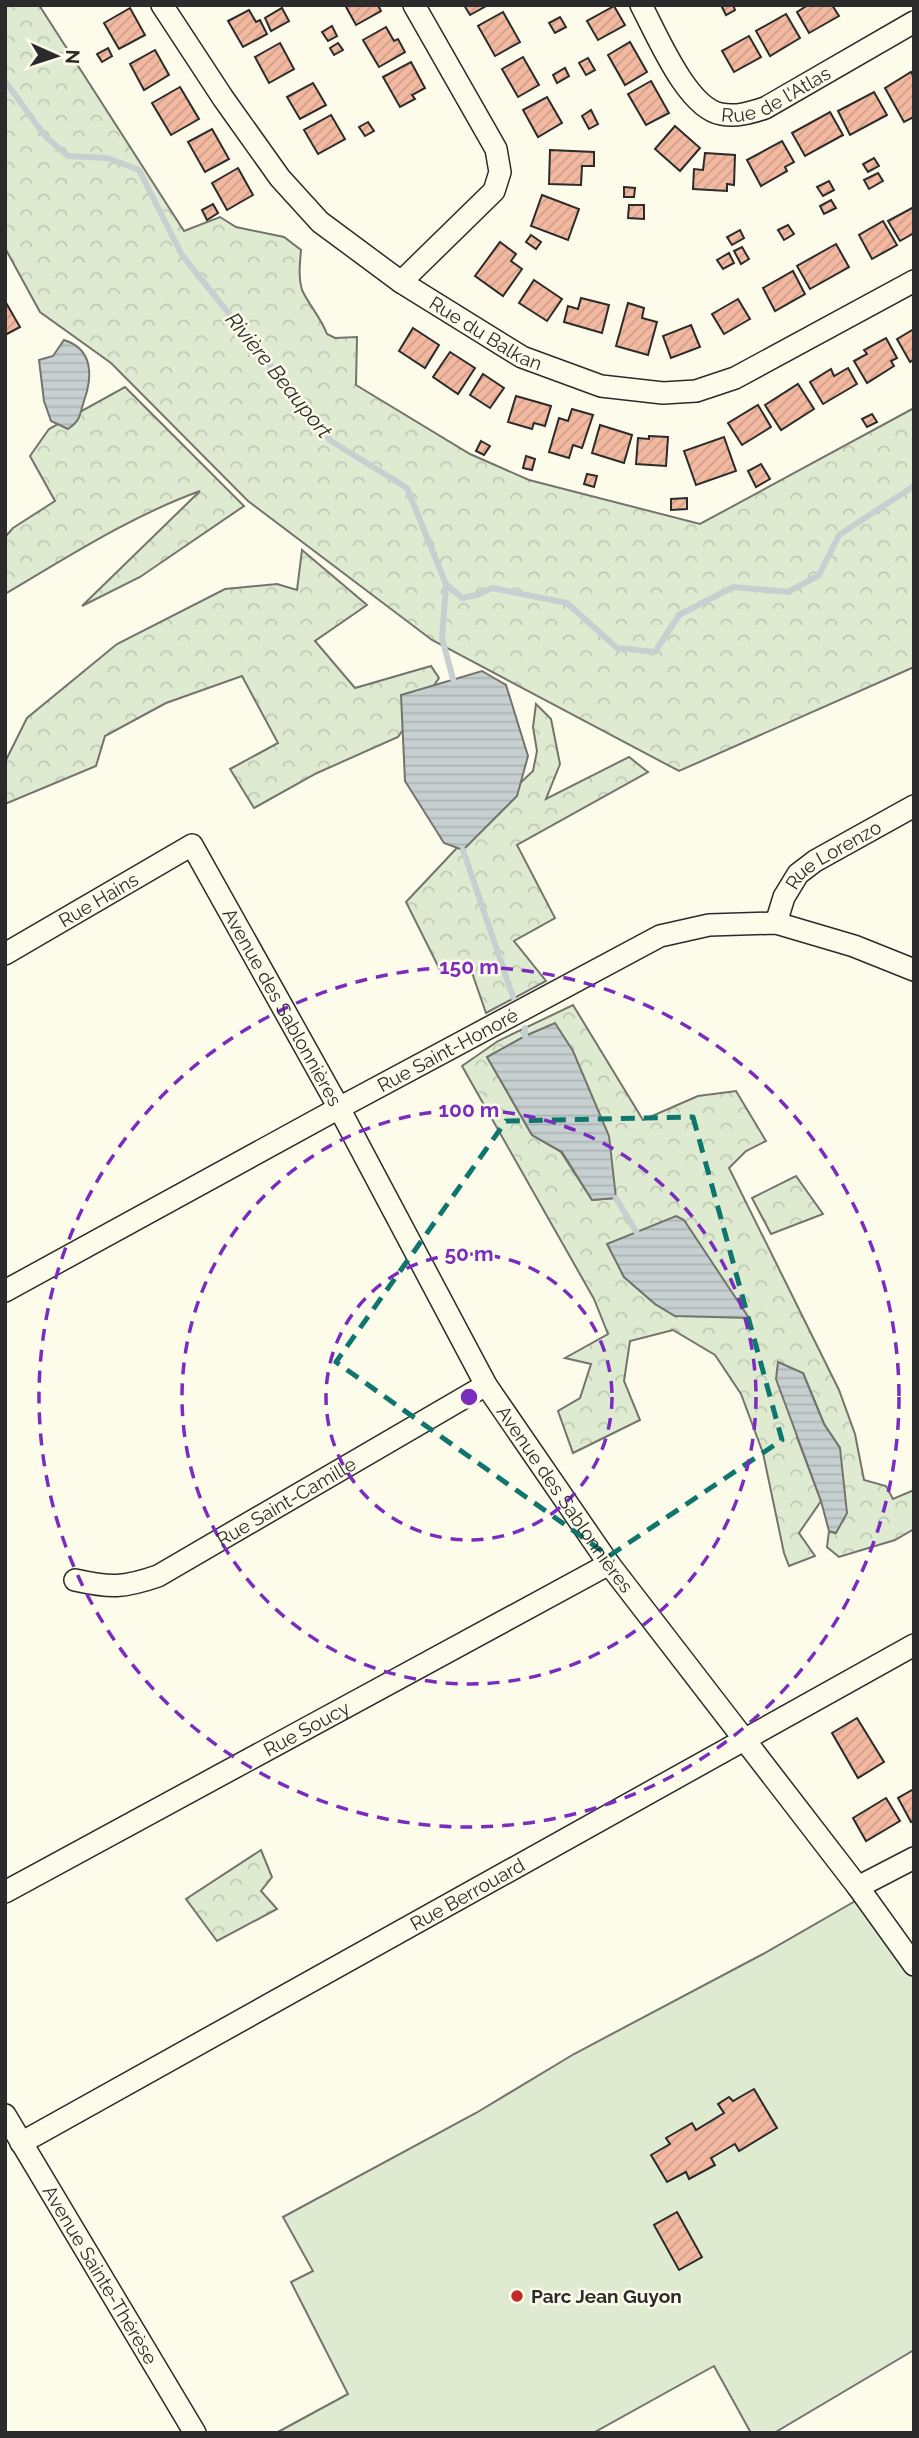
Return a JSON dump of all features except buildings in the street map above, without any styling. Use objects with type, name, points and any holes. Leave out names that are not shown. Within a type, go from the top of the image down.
[{"type":"street","name":"Rue du Balkan","points":[[162,5],[280,178],[320,222],[401,282],[522,357],[601,386],[663,394],[696,391],[735,378],[914,281]]},
{"type":"street","points":[[401,282],[494,191],[500,172],[496,149],[414,5]]},
{"type":"street","name":"Rue de l'Atlas","points":[[641,5],[682,82],[701,105],[720,114],[741,116],[765,108],[914,22]]},
{"type":"street","name":"Rue Lorenzo","points":[[776,923],[784,897],[798,874],[815,861],[914,806]]},
{"type":"street","name":"Rue Hains","points":[[5,954],[192,845]]},
{"type":"street","name":"Avenue des Sablonnières","points":[[192,845],[339,1108],[486,1385],[609,1564],[858,1887],[914,1965]]},
{"type":"street","name":"Rue Saint-Honoré","points":[[5,1291],[660,936],[709,925],[776,923],[854,946],[914,970]]},
{"type":"street","name":"Rue Saint-Camille","points":[[75,1580],[107,1588],[133,1585],[158,1576],[486,1385]]},
{"type":"street","name":"Rue Soucy","points":[[5,1892],[609,1564]]},
{"type":"street","name":"Rue Berrouard","points":[[21,2143],[914,1645]]},
{"type":"street","points":[[858,1887],[914,1858]]},
{"type":"street","name":"Avenue Sainte-Thérèse","points":[[5,2115],[195,2433]]},
{"type":"highlighted area","points":[[693,1117],[782,1440],[609,1556],[336,1362],[506,1121]]},
{"type":"green space","points":[[5,5],[39,5],[184,231],[220,217],[236,227],[284,237],[301,250],[302,290],[327,334],[335,338],[357,337],[356,385],[470,454],[529,480],[700,524],[914,408],[914,667],[679,771],[432,640],[248,501],[111,363],[40,312],[5,248]]},
{"type":"green space","points":[[125,387],[244,506],[140,577],[82,606],[200,491],[149,512],[5,594],[5,537],[13,528],[55,501],[30,456],[49,429]]},
{"type":"green space","points":[[302,550],[367,605],[315,641],[355,688],[431,666],[439,678],[398,737],[317,773],[254,808],[230,769],[278,743],[242,676],[166,703],[105,736],[96,766],[5,804],[5,762],[27,718],[117,644],[225,589],[277,584],[297,590]]},
{"type":"green space","points":[[536,704],[551,719],[560,764],[546,799],[629,757],[648,772],[517,845],[555,918],[514,941],[546,981],[486,1013],[469,964],[442,974],[406,902],[533,771],[537,751],[533,727]]},
{"type":"green space","points":[[573,1005],[643,1120],[698,1096],[736,1091],[766,1141],[746,1151],[729,1168],[839,1390],[855,1434],[864,1480],[886,1486],[893,1499],[914,1490],[914,1529],[895,1540],[839,1557],[827,1547],[829,1531],[836,1533],[840,1448],[824,1424],[803,1373],[797,1437],[821,1501],[799,1533],[815,1556],[789,1566],[763,1453],[741,1394],[715,1355],[673,1330],[630,1341],[624,1381],[640,1420],[573,1453],[558,1411],[580,1398],[591,1364],[565,1358],[608,1334],[594,1299],[462,1066],[498,1041]],"holes":[[[487,1057],[615,1198],[592,1200],[561,1152],[532,1135]],[[637,1233],[675,1316],[655,1304],[624,1277],[608,1244]]]},
{"type":"green space","points":[[796,1176],[823,1214],[771,1234],[752,1198]]},
{"type":"green space","points":[[261,1850],[272,1877],[261,1891],[277,1909],[217,1941],[186,1899]]},
{"type":"green space","name":"Parc Jean Guyon","points":[[864,1896],[914,1965],[914,2350],[774,2433],[751,2433],[714,2366],[593,2433],[276,2433],[348,2394],[291,2282],[313,2271],[283,2217],[476,2113],[574,2054],[763,1954]]},
{"type":"shaded area","points":[[64,340],[81,350],[89,373],[87,392],[79,417],[68,429],[51,421],[44,401],[39,360],[53,356]]},
{"type":"shaded area","points":[[482,671],[506,685],[528,756],[517,796],[463,850],[444,843],[405,781],[401,695]]},
{"type":"shaded area","points":[[555,1023],[573,1051],[609,1136],[616,1198],[592,1200],[562,1152],[532,1135],[487,1057]]},
{"type":"shaded area","points":[[676,1216],[684,1220],[749,1318],[675,1316],[655,1304],[624,1277],[607,1244]]},
{"type":"shaded area","points":[[778,1362],[803,1373],[824,1424],[840,1448],[847,1513],[836,1533],[829,1531],[821,1501],[776,1379]]},
{"type":"waterway","name":"Rivière Beauport","points":[[5,81],[45,136],[68,156],[107,158],[139,170],[182,255],[331,441],[407,488],[446,584],[462,598],[492,588],[567,603],[617,648],[655,652],[679,615],[733,587],[788,592],[819,575],[839,535],[914,486]]},
{"type":"waterway","points":[[446,585],[442,638],[453,679]]},
{"type":"waterway","points":[[463,850],[513,997]]},
{"type":"waterway","points":[[525,1028],[525,1036]]},
{"type":"waterway","points":[[616,1198],[637,1233]]},
{"type":"place","name":"Parc Jean Guyon","points":[[517,2296]]}]
